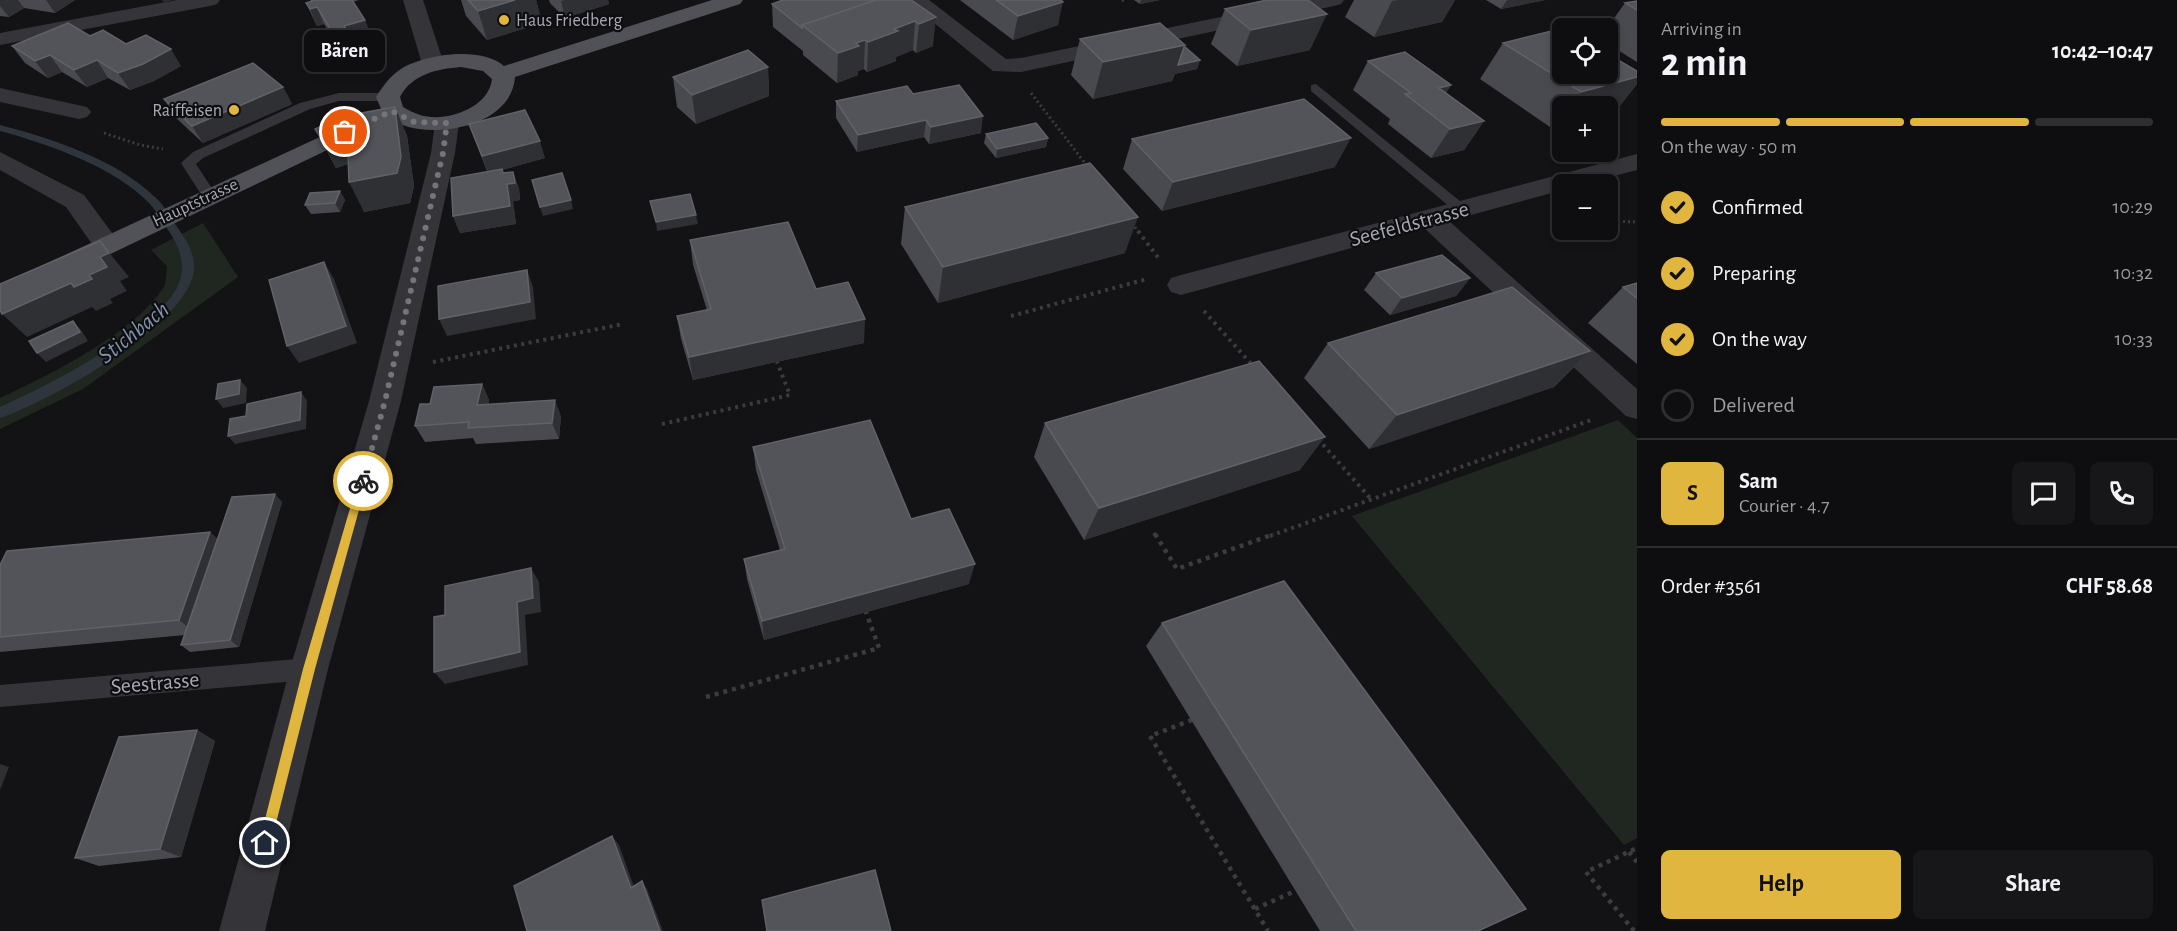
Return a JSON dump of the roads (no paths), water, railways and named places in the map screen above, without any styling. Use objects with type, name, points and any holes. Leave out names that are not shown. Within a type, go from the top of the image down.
[{"type":"main road","points":[[502,74],[695,6],[733,0]]},
{"type":"main road","points":[[433,64],[474,61],[486,64],[502,74]]},
{"type":"main road","name":"Hauptstrasse","points":[[0,297],[199,201],[390,104],[398,81],[433,64]]},
{"type":"main road","points":[[390,104],[414,122],[447,123],[463,120],[490,107],[504,90],[502,74]]},
{"type":"street","points":[[0,39],[210,0]]},
{"type":"street","points":[[413,0],[433,64]]},
{"type":"street","points":[[915,0],[1001,66],[1021,65],[1334,0]]},
{"type":"street","points":[[0,94],[79,111]]},
{"type":"street","points":[[242,931],[309,669],[393,370],[443,153],[447,123]]},
{"type":"street","points":[[0,160],[75,201],[107,245]]},
{"type":"street","name":"Seefeldstrasse","points":[[1176,279],[1429,219],[1637,162]]},
{"type":"street","points":[[1429,219],[1635,406]]},
{"type":"lane","points":[[1316,88],[1461,209]]},
{"type":"lane","points":[[199,201],[188,163],[198,154],[305,106],[339,97],[390,104]]},
{"type":"lane","name":"Seestrasse","points":[[0,696],[309,669]]},
{"type":"waterway","name":"Stichbach","points":[[0,128],[39,139],[120,176],[155,203],[177,234],[188,260],[187,278],[175,300],[132,339],[78,374],[0,413]]},
{"type":"place","name":"Haus Friedberg","points":[[504,20]]},
{"type":"place","name":"Raiffeisen","points":[[234,110]]},
{"type":"place","name":"Bären","points":[[345,132]]}]
